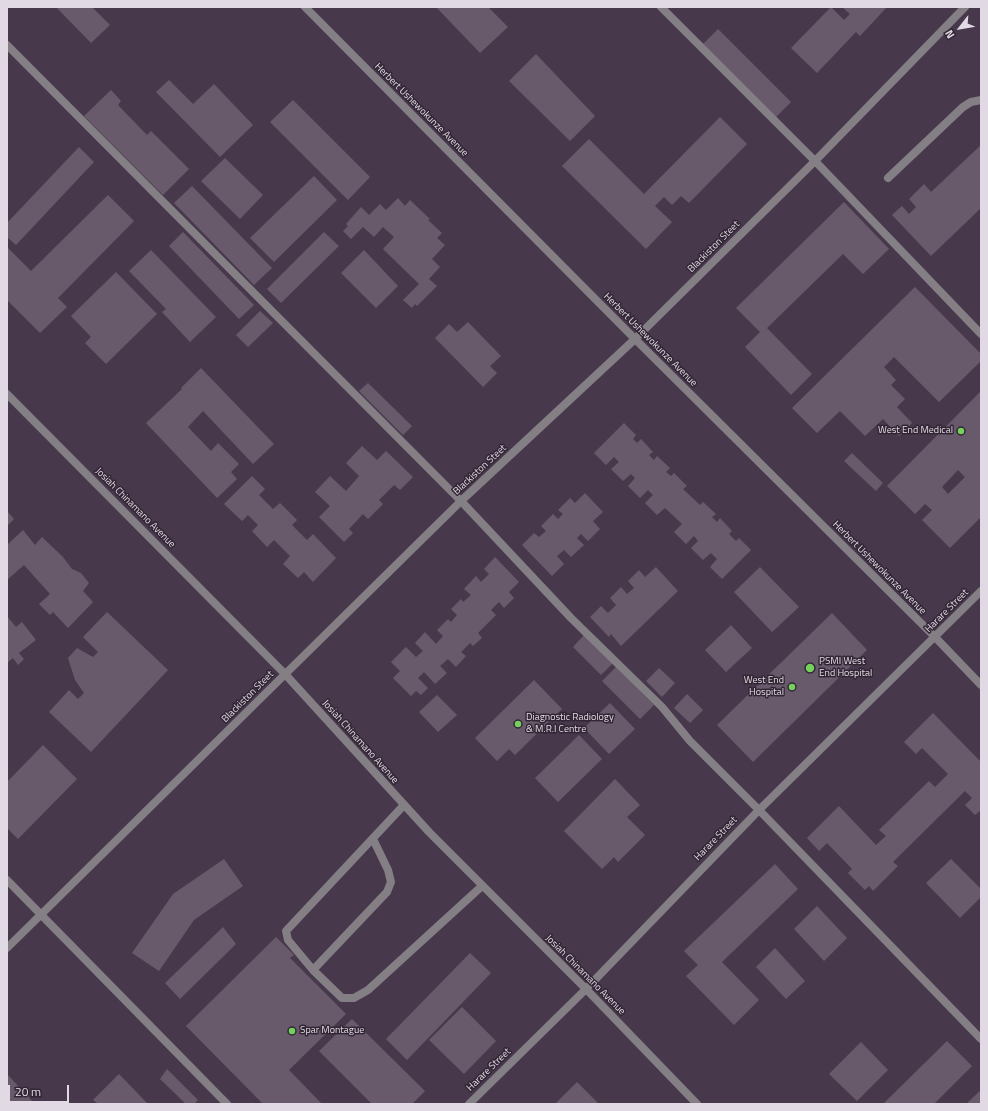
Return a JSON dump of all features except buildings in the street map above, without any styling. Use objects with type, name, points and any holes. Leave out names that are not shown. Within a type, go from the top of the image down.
[{"type":"street","name":"Herbert Ushewokunze Avenue","points":[[305,7],[635,339],[935,637],[981,686]]},
{"type":"street","points":[[660,7],[815,161],[981,334]]},
{"type":"street","name":"Blackiston Steet","points":[[7,948],[461,501],[635,339],[815,161],[965,7]]},
{"type":"street","points":[[7,45],[461,501],[571,618],[662,707],[690,741],[981,1039]]},
{"type":"street","points":[[888,178],[963,107],[971,102],[981,100]]},
{"type":"street","name":"Josiah Chinamano Avenue","points":[[7,394],[285,674],[429,832],[586,989],[697,1104]]},
{"type":"street","name":"Harare Street","points":[[469,1104],[586,989],[759,810],[981,591]]},
{"type":"street","points":[[404,805],[286,931],[288,940],[313,970],[342,998],[354,998],[368,990],[482,886]]},
{"type":"street","points":[[313,970],[387,892],[391,882],[388,870],[373,839]]},
{"type":"street","points":[[7,880],[227,1104]]},
{"type":"shaded area","points":[[7,7],[981,7],[981,1104],[7,1104]]},
{"type":"place","name":"West End Medical","points":[[961,431]]},
{"type":"place","name":"PSMI West End Hospital","points":[[810,668]]},
{"type":"place","name":"West End Hospital","points":[[792,687]]},
{"type":"place","name":"Diagnostic Radiology & M.R.I Centre","points":[[518,724]]},
{"type":"place","name":"Spar Montague","points":[[292,1031]]}]
